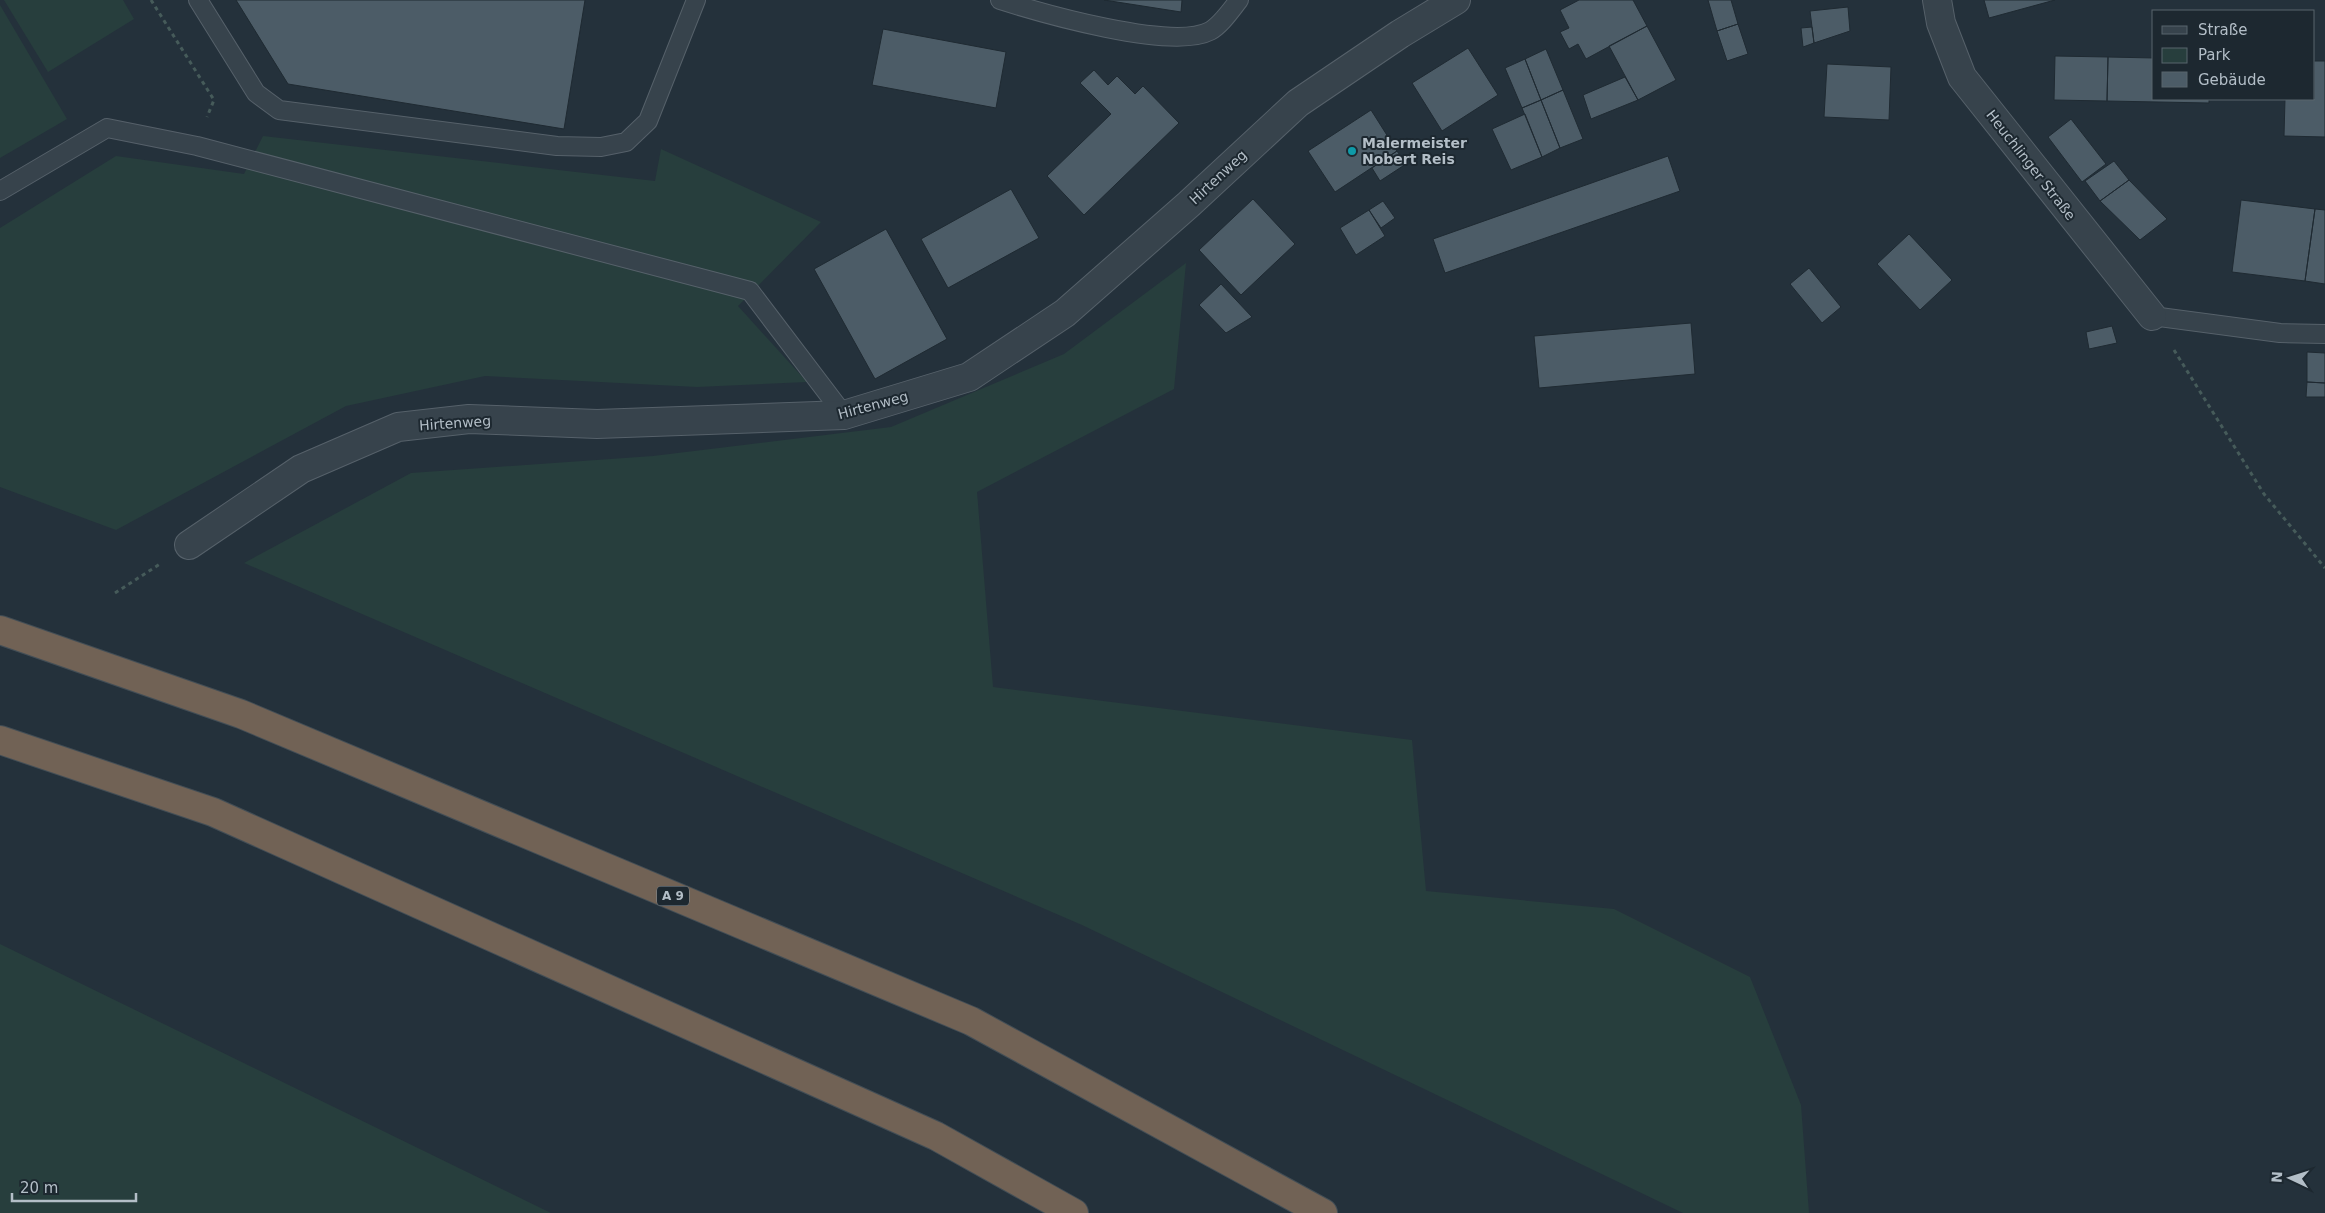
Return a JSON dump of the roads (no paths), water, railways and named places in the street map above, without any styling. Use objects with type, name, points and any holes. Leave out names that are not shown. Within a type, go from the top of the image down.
[{"type":"highway","name":"A 9","points":[[0,630],[241,714],[971,1021],[1323,1213]]},
{"type":"highway","points":[[0,740],[213,812],[936,1136],[1074,1213]]},
{"type":"street","name":"Hirtenweg","points":[[189,544],[301,469],[398,427],[469,419],[597,424],[844,415],[969,377],[1065,314],[1190,204],[1298,103],[1400,34],[1456,0]]},
{"type":"street","name":"Heuchlinger Straße","points":[[1937,0],[1941,24],[1962,77],[2152,316]]},
{"type":"lane","points":[[198,0],[256,93],[278,110],[547,144],[601,148],[626,142],[648,121],[696,0]]},
{"type":"lane","points":[[1000,0],[1074,22],[1152,34],[1185,36],[1210,31],[1238,0]]},
{"type":"lane","points":[[0,191],[107,128],[197,146],[750,290],[844,415]]},
{"type":"lane","points":[[2152,316],[2280,333],[2325,334]]},
{"type":"place","name":"Malermeister Nobert Reis","points":[[1352,151]]}]
